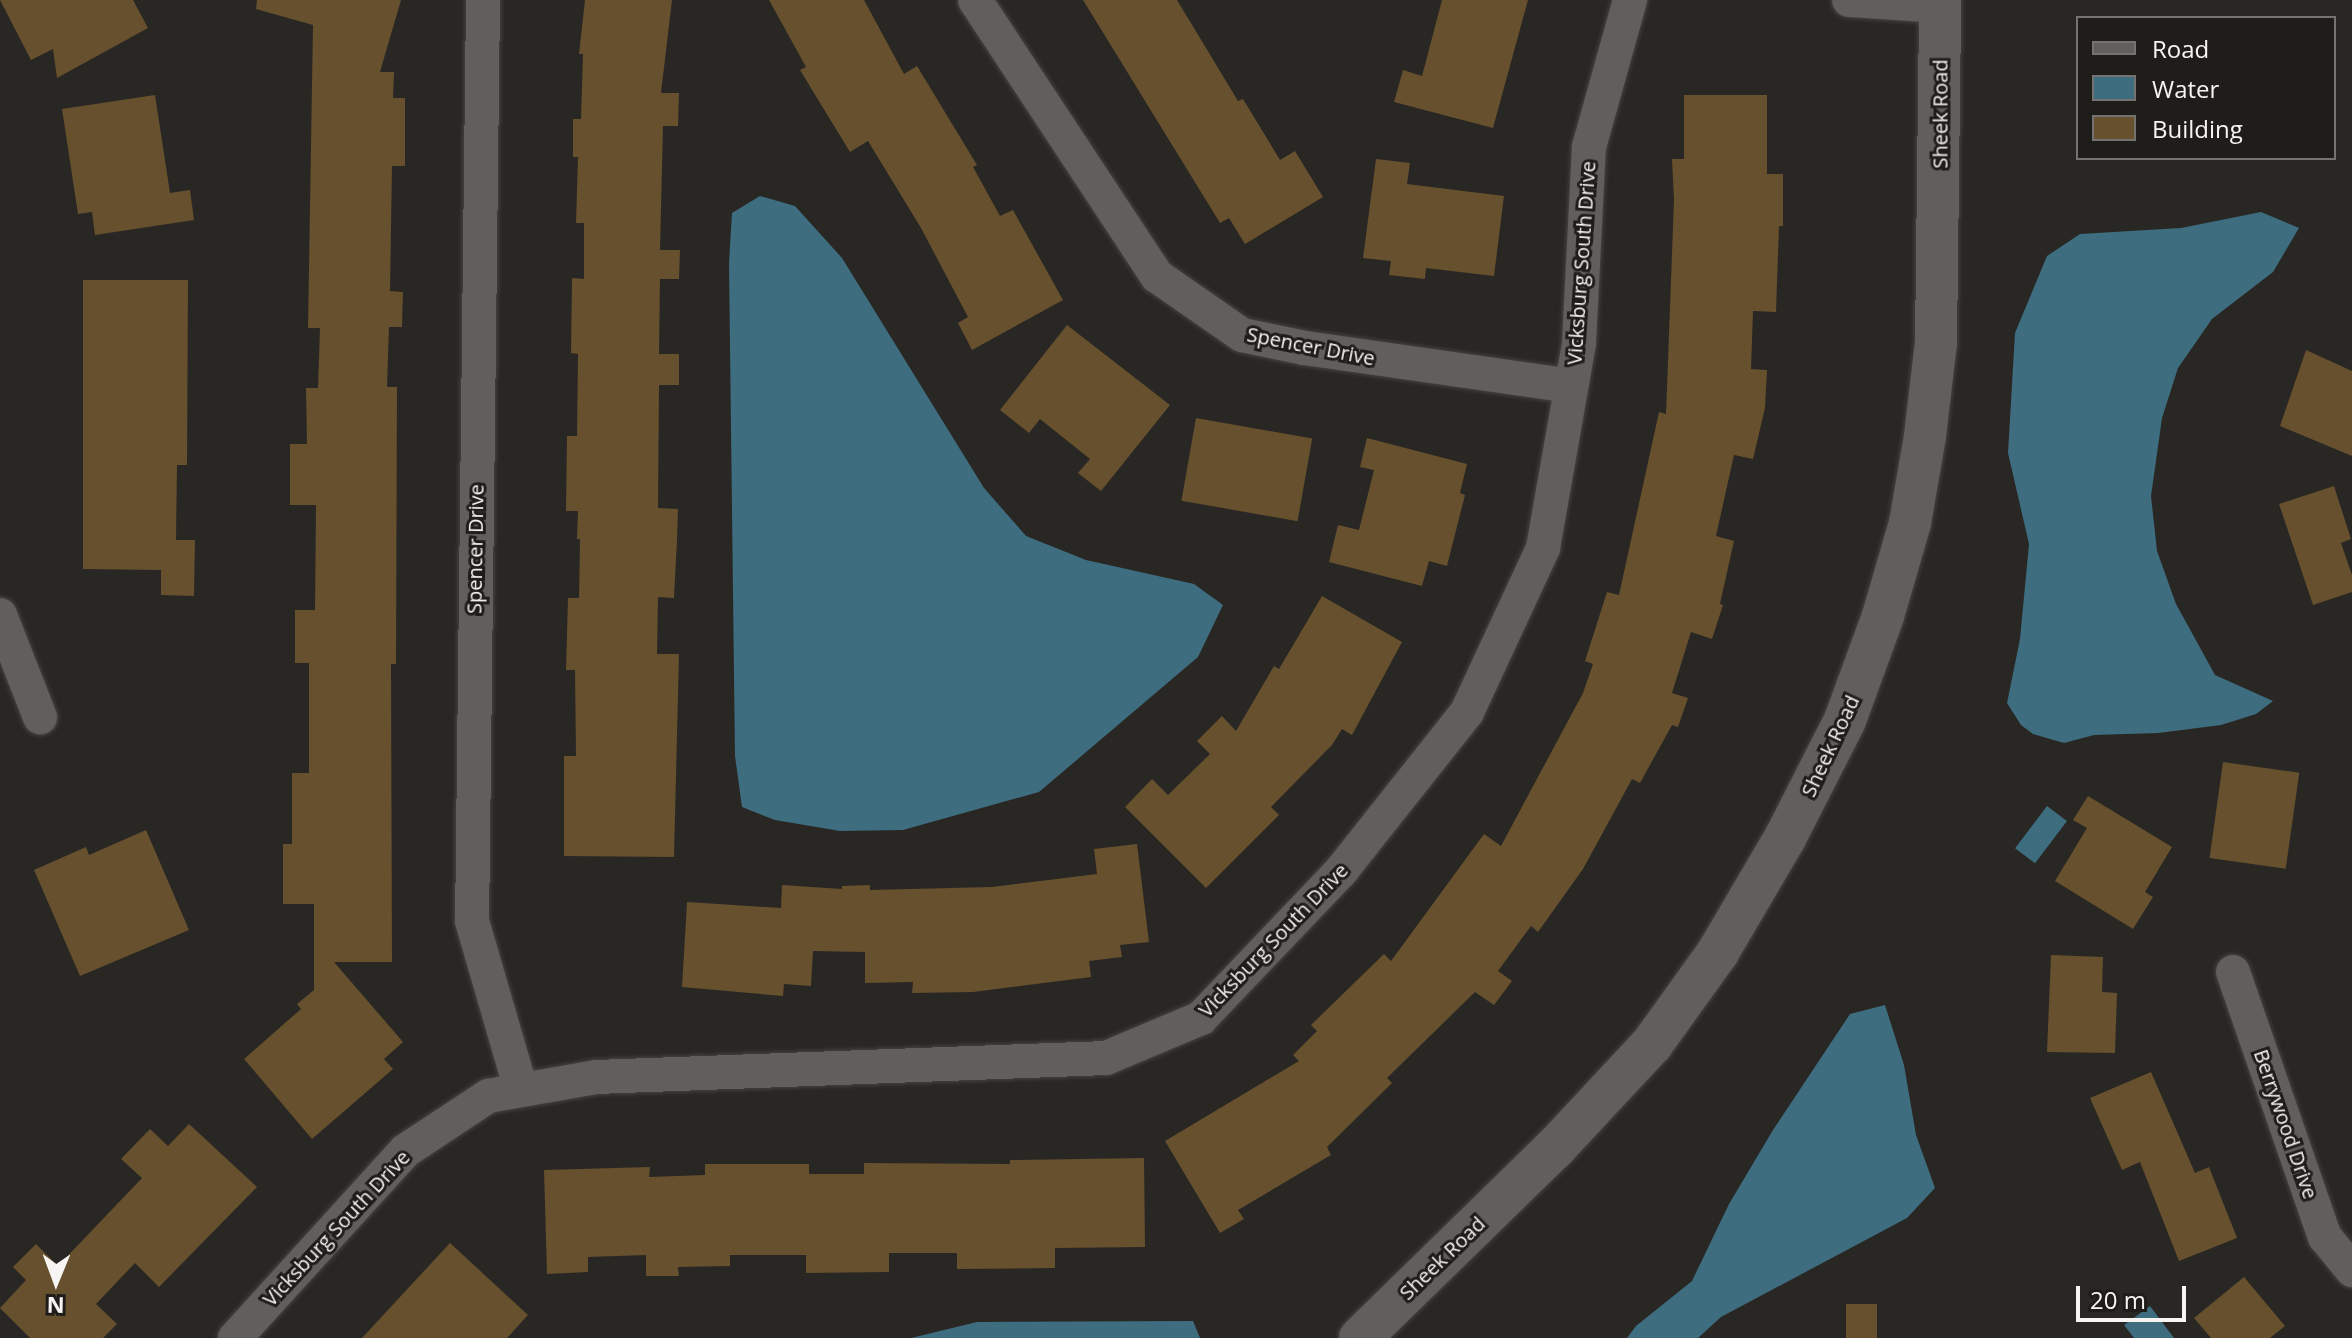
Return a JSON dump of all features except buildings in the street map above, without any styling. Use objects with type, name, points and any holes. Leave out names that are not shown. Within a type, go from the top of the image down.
[{"type":"street","name":"Spencer Drive","points":[[483,0],[472,921],[521,1090]]},
{"type":"street","name":"Spencer Drive","points":[[975,0],[1157,276],[1242,335],[1305,348],[1571,386]]},
{"type":"street","name":"Vicksburg South Drive","points":[[235,1338],[405,1151],[488,1096],[596,1077],[1106,1058],[1201,1018],[1341,871],[1467,712],[1543,548],[1579,343],[1589,147],[1630,0]]},
{"type":"street","points":[[1849,0],[1940,3]]},
{"type":"street","name":"Sheek Road","points":[[1360,1338],[1555,1148],[1652,1044],[1718,952],[1785,838],[1845,720],[1883,616],[1910,523],[1925,436],[1937,327],[1940,3]]},
{"type":"street","points":[[0,615],[40,717]]},
{"type":"street","name":"Berrywood Drive","points":[[2233,972],[2325,1237],[2352,1270]]},
{"type":"water","points":[[760,196],[795,206],[842,258],[984,488],[1026,536],[1086,560],[1194,584],[1223,605],[1198,657],[1039,792],[903,830],[840,831],[775,820],[742,807],[735,756],[729,263],[732,213]]},
{"type":"water","points":[[2261,212],[2299,228],[2273,272],[2212,319],[2178,368],[2162,418],[2151,496],[2157,551],[2176,604],[2215,675],[2273,701],[2256,714],[2221,725],[2158,733],[2094,735],[2064,743],[2033,734],[2021,725],[2007,703],[2020,639],[2029,544],[2008,453],[2015,333],[2047,256],[2080,234],[2181,228]]},
{"type":"water","points":[[2047,806],[2067,821],[2035,863],[2015,848]]},
{"type":"water","points":[[1885,1005],[1904,1065],[1916,1135],[1935,1188],[1907,1218],[1721,1317],[1698,1338],[1627,1338],[1636,1326],[1692,1281],[1729,1204],[1773,1130],[1850,1014]]},
{"type":"water","points":[[2150,1306],[2174,1338],[2134,1338],[2124,1325]]},
{"type":"water","points":[[1193,1321],[1200,1338],[911,1338],[977,1322]]}]
